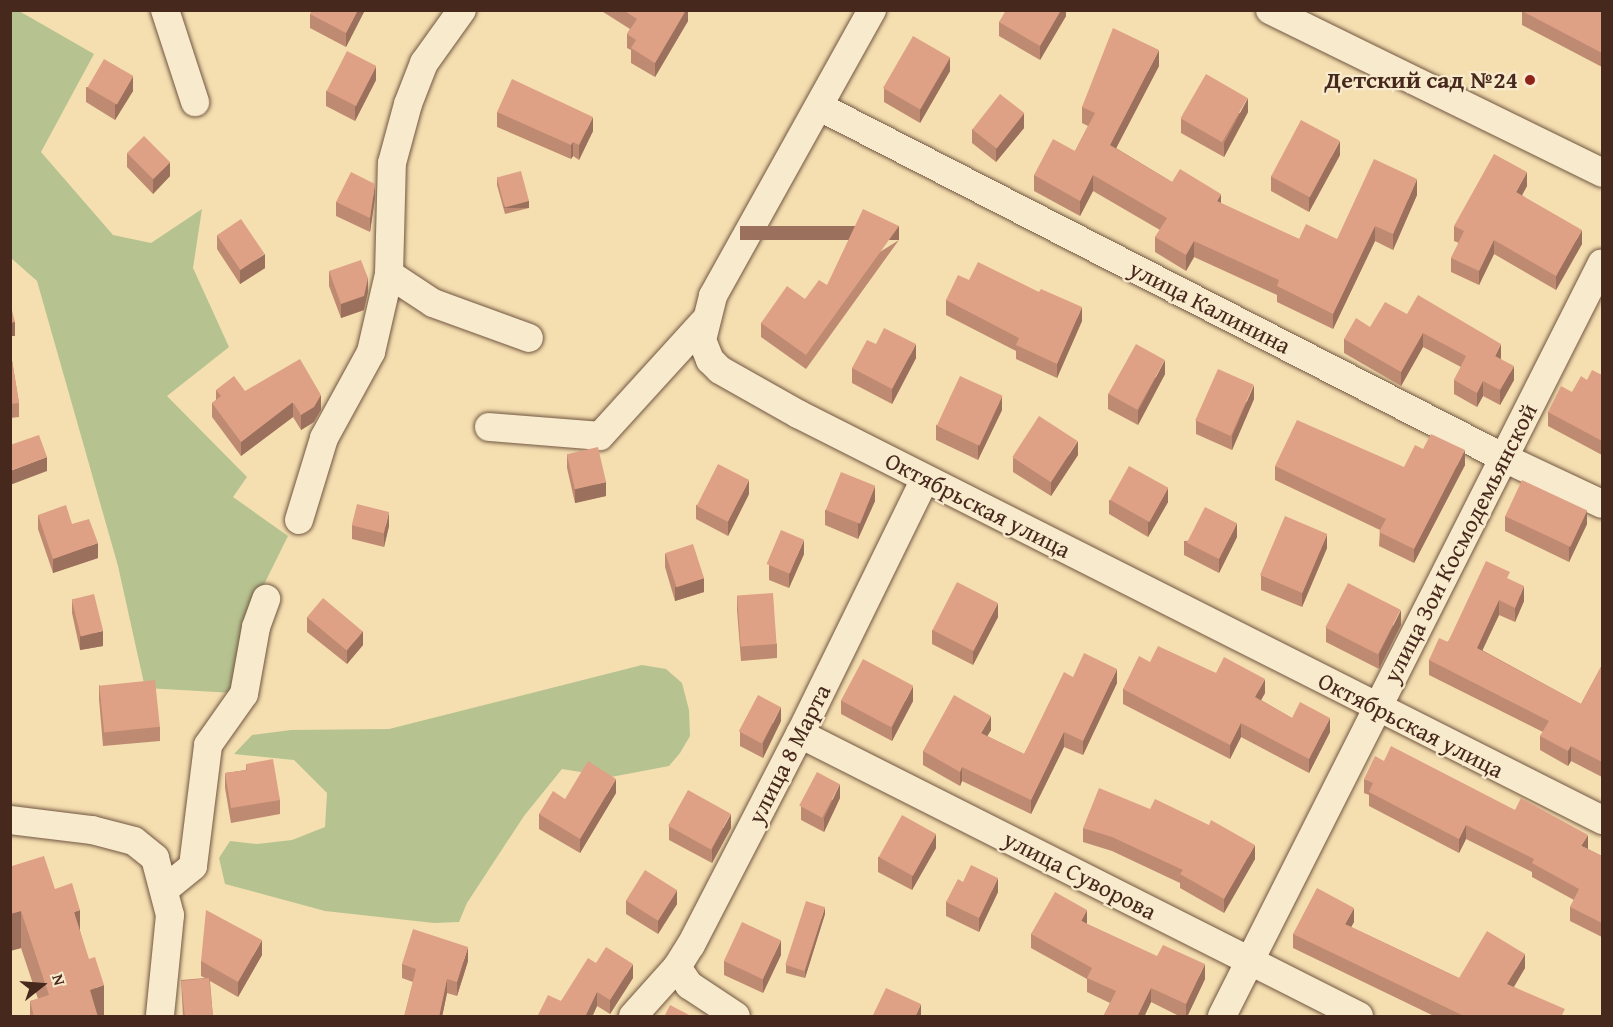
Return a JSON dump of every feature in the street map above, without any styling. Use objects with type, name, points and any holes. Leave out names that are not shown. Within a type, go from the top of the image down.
[{"type":"street","points":[[165,10],[195,102]]},
{"type":"street","points":[[299,520],[324,438],[371,352],[389,274],[392,163],[408,104],[424,63],[462,10]]},
{"type":"street","name":"Октябрьская улица","points":[[872,10],[713,297],[703,323],[704,350],[720,370],[925,479],[1602,820]]},
{"type":"street","points":[[1270,10],[1602,173]]},
{"type":"street","name":"улица Калинина","points":[[820,107],[1504,458],[1602,504]]},
{"type":"street","name":"улица Зои Космодемьянской","points":[[1222,1017],[1602,263]]},
{"type":"street","points":[[389,274],[433,303],[529,338]]},
{"type":"street","points":[[489,427],[600,436],[703,323]]},
{"type":"street","name":"улица 8 Марта","points":[[633,1017],[677,968],[800,734],[925,479]]},
{"type":"street","points":[[168,902],[193,866],[208,745],[244,694],[256,627],[266,599]]},
{"type":"street","name":"улица Суворова","points":[[800,734],[1359,1017]]},
{"type":"street","points":[[10,820],[92,830],[134,841],[155,858],[168,902],[160,1017]]},
{"type":"street","points":[[677,968],[689,985],[736,1017]]},
{"type":"green space","points":[[10,11],[19,11],[94,54],[41,152],[113,235],[151,243],[202,209],[193,268],[229,347],[167,396],[247,477],[233,497],[288,536],[246,621],[234,693],[145,688],[118,566],[37,281],[11,258]]},
{"type":"green space","points":[[642,665],[666,669],[682,683],[689,710],[690,736],[680,753],[669,766],[611,777],[562,769],[524,816],[467,903],[459,922],[434,923],[325,911],[225,884],[219,858],[230,841],[257,844],[292,840],[325,827],[327,793],[294,760],[234,754],[252,735],[291,730],[389,729]]},
{"type":"building","points":[[312,10],[358,10],[346,33],[310,14]]},
{"type":"building","points":[[623,10],[686,10],[655,63],[631,48],[636,40],[627,34],[637,19]]},
{"type":"building","points":[[1006,10],[1061,10],[1040,46],[999,22]]},
{"type":"building","points":[[1602,10],[1602,53],[1522,11]]},
{"type":"building","points":[[1113,28],[1159,50],[1110,145],[1172,182],[1180,169],[1221,194],[1217,201],[1299,239],[1306,224],[1337,239],[1374,159],[1417,179],[1393,234],[1375,226],[1333,314],[1277,286],[1279,280],[1194,241],[1186,255],[1155,237],[1167,218],[1093,175],[1080,201],[1034,175],[1053,139],[1075,151],[1095,113],[1082,107]]},
{"type":"building","points":[[913,36],[950,58],[920,109],[883,88]]},
{"type":"building","points":[[347,51],[376,66],[356,106],[327,91]]},
{"type":"building","points":[[104,59],[133,76],[117,105],[88,88]]},
{"type":"building","points":[[1206,74],[1248,98],[1222,142],[1180,118]]},
{"type":"building","points":[[512,79],[593,117],[579,145],[573,142],[571,145],[497,112]]},
{"type":"building","points":[[1000,94],[1024,113],[997,149],[972,129]]},
{"type":"building","points":[[1301,120],[1340,141],[1310,197],[1271,177]]},
{"type":"building","points":[[144,136],[170,162],[153,179],[127,153]]},
{"type":"building","points":[[1494,154],[1527,172],[1516,192],[1582,230],[1556,276],[1494,240],[1479,271],[1451,258],[1464,231],[1454,226]]},
{"type":"building","points":[[521,171],[529,201],[505,207],[497,177]]},
{"type":"building","points":[[351,172],[375,184],[370,218],[336,202]]},
{"type":"building","points":[[863,209],[899,226],[806,355],[761,323],[787,286],[805,299],[819,280],[827,285]]},
{"type":"building","points":[[241,219],[264,254],[240,270],[217,235]]},
{"type":"building","points":[[361,260],[368,278],[364,296],[341,304],[329,271]]},
{"type":"building","points":[[978,262],[1039,292],[1041,289],[1082,307],[1057,364],[1016,345],[1019,338],[946,300],[958,275],[969,280]]},
{"type":"building","points":[[1418,295],[1501,344],[1495,356],[1514,366],[1500,390],[1483,381],[1477,393],[1454,380],[1466,356],[1423,333],[1401,372],[1344,339],[1356,318],[1370,327],[1385,302],[1407,314]]},
{"type":"building","points":[[10,303],[15,322],[10,323]]},
{"type":"building","points":[[884,328],[916,344],[892,389],[852,368],[867,340],[876,344]]},
{"type":"building","points":[[1136,344],[1165,360],[1137,410],[1108,394]]},
{"type":"building","points":[[10,348],[19,403],[10,404]]},
{"type":"building","points":[[300,359],[321,395],[314,407],[301,415],[293,402],[241,442],[212,403],[221,396],[216,390],[234,376],[245,391]]},
{"type":"building","points":[[1218,369],[1254,385],[1231,436],[1195,420]]},
{"type":"building","points":[[1592,370],[1602,375],[1602,441],[1548,412],[1561,386],[1572,392],[1581,376],[1587,380]]},
{"type":"building","points":[[960,376],[1003,396],[979,446],[937,426]]},
{"type":"building","points":[[1039,416],[1078,441],[1051,482],[1012,457]]},
{"type":"building","points":[[1297,420],[1404,467],[1415,445],[1423,449],[1431,434],[1465,450],[1414,549],[1379,532],[1386,519],[1275,466]]},
{"type":"building","points":[[39,435],[47,457],[10,471],[10,445]]},
{"type":"building","points":[[598,447],[606,482],[575,489],[567,454]]},
{"type":"building","points":[[718,464],[749,480],[728,522],[697,506]]},
{"type":"building","points":[[1129,466],[1168,488],[1149,522],[1110,500]]},
{"type":"building","points":[[841,472],[875,486],[860,524],[826,510]]},
{"type":"building","points":[[1522,480],[1587,510],[1570,547],[1505,516]]},
{"type":"building","points":[[357,504],[389,512],[384,533],[352,525]]},
{"type":"building","points":[[66,505],[72,524],[89,519],[98,543],[53,559],[38,515]]},
{"type":"building","points":[[1205,507],[1237,523],[1219,559],[1187,543]]},
{"type":"building","points":[[1285,516],[1327,534],[1302,593],[1260,575]]},
{"type":"building","points":[[781,530],[804,540],[790,574],[767,564]]},
{"type":"building","points":[[693,544],[704,578],[677,587],[665,553]]},
{"type":"building","points":[[1486,561],[1510,572],[1507,578],[1524,586],[1515,608],[1499,600],[1477,648],[1581,704],[1602,665],[1602,762],[1571,746],[1568,751],[1540,736],[1549,721],[1429,660],[1439,638],[1448,642]]},
{"type":"building","points":[[957,582],[998,603],[973,651],[932,630]]},
{"type":"building","points":[[1348,583],[1401,610],[1378,654],[1325,628]]},
{"type":"building","points":[[773,593],[777,644],[741,646],[737,596]]},
{"type":"building","points":[[94,594],[103,631],[81,636],[72,600]]},
{"type":"building","points":[[323,598],[363,631],[347,651],[307,617]]},
{"type":"building","points":[[1158,646],[1216,673],[1224,657],[1265,679],[1255,697],[1292,718],[1300,702],[1330,718],[1309,759],[1241,723],[1230,745],[1123,689],[1139,656],[1150,662]]},
{"type":"building","points":[[1084,653],[1117,669],[1083,741],[1064,732],[1031,800],[962,767],[960,772],[923,751],[954,695],[991,716],[981,733],[1024,754],[1064,672],[1073,677]]},
{"type":"building","points":[[863,659],[913,686],[891,727],[841,700]]},
{"type":"building","points":[[155,680],[160,727],[104,733],[99,686]]},
{"type":"building","points":[[758,695],[781,707],[762,743],[739,731]]},
{"type":"building","points":[[1391,746],[1515,810],[1521,798],[1588,835],[1581,846],[1602,856],[1602,923],[1570,907],[1579,889],[1532,863],[1534,859],[1466,825],[1459,839],[1369,792],[1373,783],[1364,779],[1375,756],[1384,761]]},
{"type":"building","points":[[273,759],[280,800],[231,808],[225,773],[247,770],[246,764]]},
{"type":"building","points":[[588,761],[616,779],[580,839],[539,814],[553,791],[565,799]]},
{"type":"building","points":[[817,772],[840,784],[822,818],[799,806]]},
{"type":"building","points":[[1099,788],[1150,809],[1155,799],[1209,825],[1211,820],[1255,845],[1224,899],[1180,874],[1183,870],[1112,837],[1083,828]]},
{"type":"building","points":[[688,790],[731,814],[711,850],[668,826]]},
{"type":"building","points":[[902,815],[936,834],[913,876],[879,857]]},
{"type":"building","points":[[44,856],[55,889],[72,883],[80,910],[74,912],[89,959],[95,957],[104,985],[90,990],[98,1017],[34,1017],[30,1001],[49,995],[21,911],[10,914],[10,860],[12,866]]},
{"type":"building","points":[[971,865],[998,878],[979,918],[946,902],[958,879],[963,882]]},
{"type":"building","points":[[645,870],[677,890],[658,921],[626,901]]},
{"type":"building","points":[[1317,888],[1354,908],[1345,924],[1459,978],[1487,931],[1525,954],[1507,984],[1565,1009],[1561,1017],[1466,1017],[1293,934]]},
{"type":"building","points":[[1055,892],[1087,910],[1081,921],[1157,956],[1163,945],[1205,964],[1186,1004],[1151,988],[1137,1017],[1103,1017],[1116,991],[1087,978],[1092,968],[1031,934]]},
{"type":"building","points":[[806,901],[825,907],[804,971],[785,965]]},
{"type":"building","points":[[206,910],[262,940],[238,982],[201,961]]},
{"type":"building","points":[[742,922],[781,940],[763,979],[724,961]]},
{"type":"building","points":[[413,929],[468,947],[457,982],[447,979],[439,1017],[404,1017],[416,969],[402,964]]},
{"type":"building","points":[[606,947],[633,964],[610,1000],[597,992],[585,1017],[537,1017],[548,995],[561,1001],[588,958],[596,963]]},
{"type":"building","points":[[209,978],[213,1016],[185,1016],[181,981]]},
{"type":"building","points":[[886,988],[921,1004],[915,1017],[872,1017]]},
{"type":"building","points":[[670,1005],[693,1017],[664,1017]]},
{"type":"place","name":"Детский сад №24","points":[[1530,80]]}]
